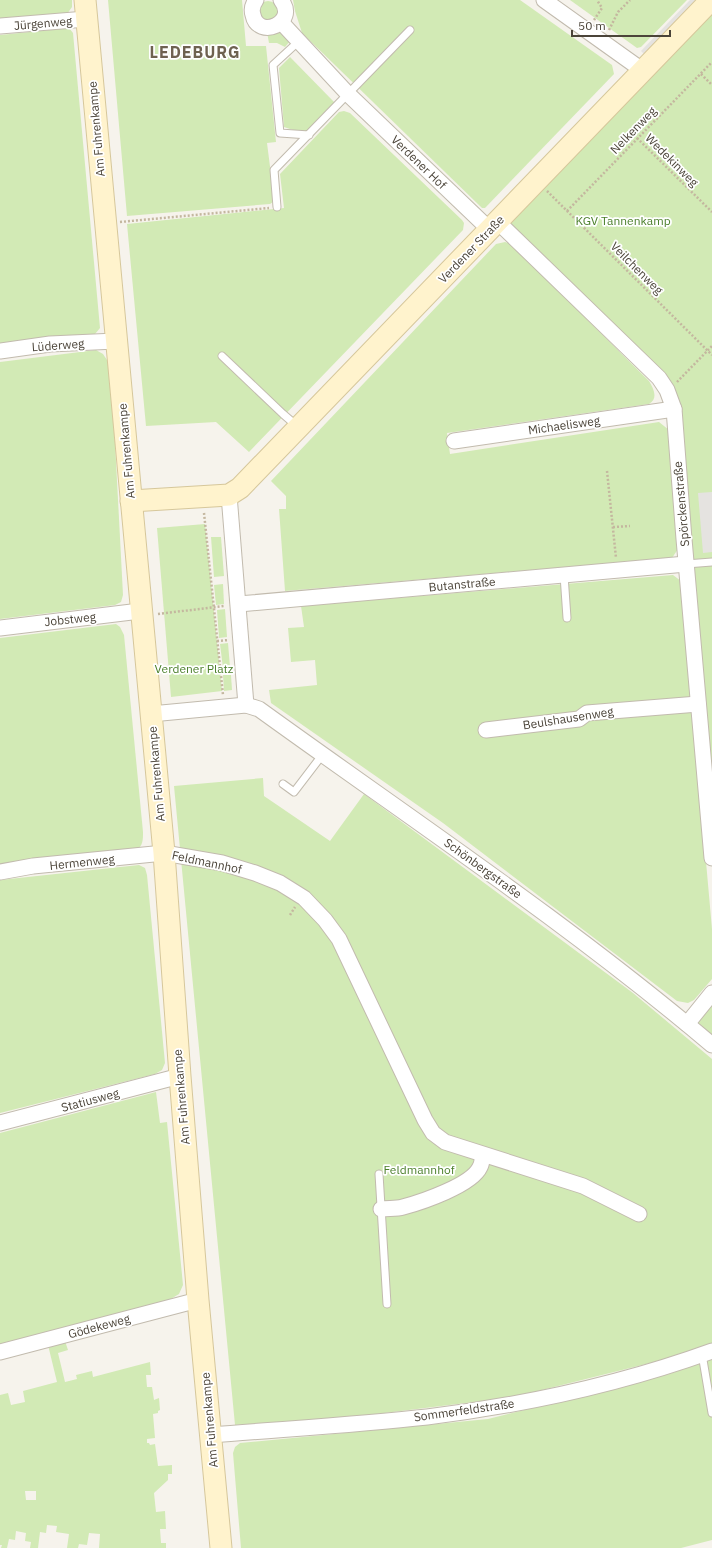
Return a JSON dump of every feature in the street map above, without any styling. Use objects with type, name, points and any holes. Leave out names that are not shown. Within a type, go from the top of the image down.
[{"type":"street","points":[[256,0],[252,7],[252,12],[256,22],[266,28],[277,26],[281,22],[286,12],[281,0]]},
{"type":"street","points":[[544,0],[642,70]]},
{"type":"street","name":"Verdener Straße","points":[[229,495],[240,488],[710,0]]},
{"type":"street","name":"Jürgenweg","points":[[0,26],[85,9]]},
{"type":"street","name":"Am Fuhrenkampe","points":[[85,9],[164,853],[198,1300],[221,1548]]},
{"type":"street","name":"Verdener Hof","points":[[281,22],[348,94],[494,226]]},
{"type":"street","name":"Spörckenstraße","points":[[494,226],[659,378],[667,390],[674,409],[712,858]]},
{"type":"street","name":"Lüderweg","points":[[0,351],[50,344],[116,341]]},
{"type":"street","name":"Michaelisweg","points":[[454,441],[674,409]]},
{"type":"street","points":[[131,501],[229,495],[246,705],[151,714]]},
{"type":"street","name":"Butanstraße","points":[[239,604],[686,564]]},
{"type":"street","name":"Jobstweg","points":[[0,628],[141,613]]},
{"type":"street","name":"Beulshausenweg","points":[[486,730],[578,719],[587,713],[698,704]]},
{"type":"street","name":"Schönbergstraße","points":[[246,705],[259,709],[470,857],[619,970],[712,1045]]},
{"type":"street","name":"Hermenweg","points":[[0,872],[32,866],[164,853]]},
{"type":"street","name":"Feldmannhof","points":[[164,853],[222,863],[255,873],[280,883],[304,898],[326,920],[339,939],[354,968],[425,1120],[433,1133],[445,1142],[583,1186],[639,1214]]},
{"type":"street","points":[[687,1024],[712,993]]},
{"type":"street","name":"Statiusweg","points":[[0,1123],[180,1076]]},
{"type":"street","points":[[382,1209],[403,1207],[440,1194],[462,1184],[473,1176],[480,1167],[482,1155]]},
{"type":"street","name":"Gödekeweg","points":[[0,1352],[198,1300]]},
{"type":"street","name":"Sommerfeldstraße","points":[[211,1435],[427,1417],[498,1406],[565,1393],[625,1378],[707,1352]]},
{"type":"lane","points":[[277,207],[274,170],[410,30]]},
{"type":"lane","points":[[298,42],[273,66],[280,133],[309,135]]},
{"type":"lane","points":[[222,356],[282,414],[298,427]]},
{"type":"lane","points":[[686,564],[712,562]]},
{"type":"lane","points":[[564,575],[567,618]]},
{"type":"lane","points":[[283,784],[294,792],[323,754]]},
{"type":"lane","points":[[379,1174],[387,1304]]},
{"type":"lane","points":[[707,1352],[712,1413]]},
{"type":"path","points":[[588,31],[602,8],[597,0]]},
{"type":"path","points":[[604,42],[618,12],[630,0]]},
{"type":"path","name":"Nelkenweg","points":[[566,211],[712,62]]},
{"type":"path","points":[[701,74],[712,85]]},
{"type":"path","name":"Wedekinweg","points":[[637,138],[712,212]]},
{"type":"path","name":"Veilchenweg","points":[[537,181],[712,355]]},
{"type":"path","points":[[105,223],[277,207]]},
{"type":"path","points":[[667,390],[672,388],[712,346]]},
{"type":"path","points":[[606,471],[618,570]]},
{"type":"path","points":[[202,496],[224,707]]},
{"type":"path","points":[[613,527],[630,526]]},
{"type":"path","points":[[141,613],[214,608],[239,604]]},
{"type":"green space","points":[[0,0],[72,0],[72,7],[67,14],[0,20]]},
{"type":"green space","points":[[108,0],[242,0],[246,46],[266,46],[276,142],[267,143],[274,198],[273,202],[270,204],[127,216]]},
{"type":"green space","points":[[293,0],[520,0],[612,65],[614,74],[485,208],[482,208],[302,33]]},
{"type":"green space","points":[[570,0],[687,0],[641,47],[637,48]]},
{"type":"green space","name":"KGV Tannenkamp","points":[[712,0],[712,858],[667,390],[498,222]]},
{"type":"green space","points":[[268,1],[275,4],[278,11],[275,18],[268,21],[261,18],[258,11],[261,4]]},
{"type":"green space","points":[[69,28],[73,33],[100,328],[95,334],[24,341],[0,345],[0,35]]},
{"type":"green space","points":[[267,32],[280,33],[291,40],[285,47],[277,43],[269,43]]},
{"type":"green space","points":[[290,57],[335,103],[308,131],[302,133],[284,127],[279,68]]},
{"type":"green space","points":[[344,111],[350,113],[462,220],[464,223],[463,230],[249,452],[216,422],[146,426],[127,224],[284,208],[280,174],[339,112]]},
{"type":"green space","points":[[505,242],[511,244],[649,381],[654,393],[654,399],[649,404],[447,433],[450,454],[659,422],[669,430],[678,549],[672,558],[285,591],[279,509],[286,509],[286,496],[271,481],[496,244]]},
{"type":"green space","points":[[96,350],[103,354],[111,366],[123,595],[121,602],[115,605],[0,619],[0,362]]},
{"type":"green space","name":"Verdener Platz","points":[[205,524],[222,691],[171,697],[157,528]]},
{"type":"green space","points":[[211,537],[221,537],[224,576],[214,577]]},
{"type":"green space","points":[[673,575],[681,581],[712,929],[712,979],[694,1000],[688,1003],[677,1001],[443,823],[271,703],[269,690],[317,685],[315,660],[291,662],[288,628],[304,627],[301,606]]},
{"type":"green space","points":[[223,584],[224,604],[216,605],[214,585]]},
{"type":"green space","points":[[225,609],[227,637],[219,638],[217,610]]},
{"type":"green space","points":[[116,624],[120,627],[124,635],[143,832],[143,840],[141,845],[136,850],[0,869],[0,638]]},
{"type":"green space","points":[[228,643],[230,667],[223,668],[220,644]]},
{"type":"green space","points":[[223,675],[231,675],[232,690],[224,691]]},
{"type":"green space","points":[[263,778],[264,796],[330,841],[364,794],[633,993],[712,1059],[712,1343],[666,1359],[514,1397],[344,1418],[235,1425],[174,786]]},
{"type":"green space","points":[[139,865],[145,868],[147,875],[165,1063],[162,1070],[155,1074],[0,1113],[0,880]]},
{"type":"green space","points":[[712,993],[712,1045],[687,1024]]},
{"type":"green space","points":[[156,1092],[160,1123],[167,1122],[183,1285],[179,1294],[169,1300],[0,1344],[0,1133]]},
{"type":"green space","points":[[65,1341],[68,1350],[58,1353],[65,1382],[77,1379],[76,1375],[92,1371],[93,1377],[150,1362],[151,1375],[146,1375],[147,1387],[152,1387],[154,1400],[159,1398],[160,1410],[158,1413],[153,1414],[155,1438],[147,1439],[147,1443],[150,1445],[155,1444],[158,1466],[172,1465],[172,1474],[168,1474],[168,1480],[154,1493],[156,1512],[165,1511],[166,1529],[160,1529],[161,1543],[166,1543],[166,1548],[99,1548],[100,1534],[89,1533],[87,1545],[79,1544],[78,1548],[67,1548],[69,1534],[56,1532],[57,1526],[47,1525],[46,1533],[40,1532],[38,1548],[30,1548],[31,1542],[25,1541],[26,1533],[16,1531],[15,1540],[9,1539],[7,1548],[1,1548],[0,1395],[8,1393],[11,1405],[25,1402],[23,1391],[57,1382],[48,1345]],"holes":[[[25,1491],[36,1491],[36,1500],[26,1500]]]},
{"type":"green space","points":[[712,1359],[712,1540],[681,1548],[241,1548],[233,1453],[235,1447],[240,1443],[488,1419],[669,1374]]},
{"type":"shaded area","points":[[690,0],[704,0],[648,58],[641,51]]},
{"type":"shaded area","points":[[712,492],[712,552],[703,553],[698,493]]},
{"type":"district","name":"LEDEBURG","points":[[195,52]]}]
